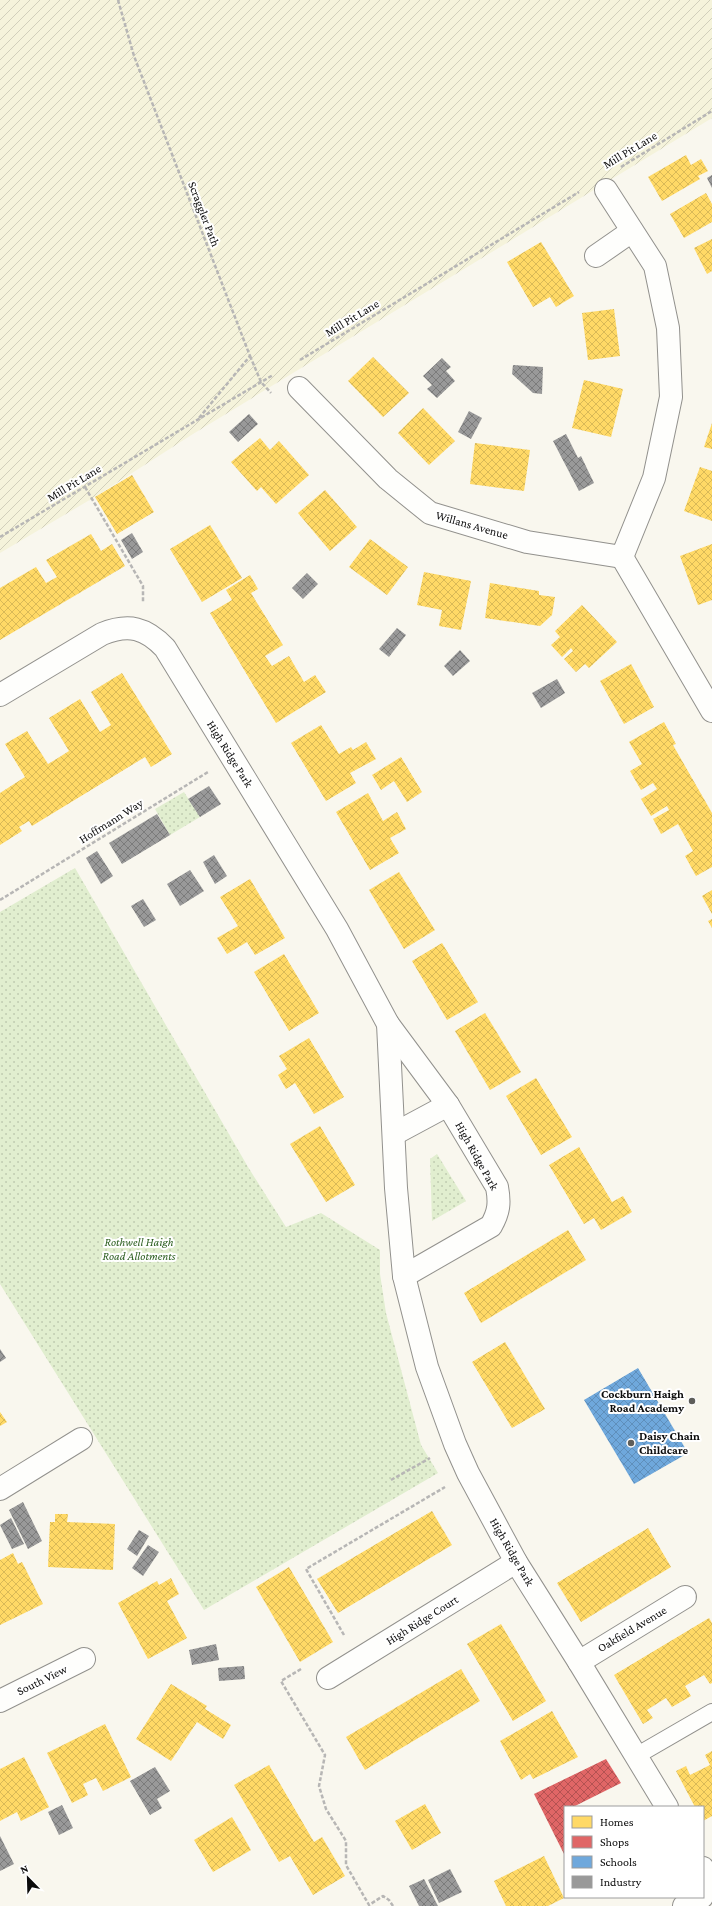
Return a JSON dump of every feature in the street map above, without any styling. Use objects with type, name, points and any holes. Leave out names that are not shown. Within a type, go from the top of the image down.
[{"type":"street","points":[[596,189],[632,231],[655,266],[668,328],[671,397],[654,478],[622,557],[712,711]]},
{"type":"street","points":[[596,256],[632,231]]},
{"type":"street","name":"Willans Avenue","points":[[299,388],[388,479],[430,513],[527,542],[622,557]]},
{"type":"street","name":"High Ridge Park","points":[[0,695],[102,634],[115,628],[129,628],[143,631],[155,638],[165,648],[337,929],[388,1024],[448,1106],[497,1187],[500,1202],[498,1214],[491,1226],[404,1276]]},
{"type":"street","name":"High Ridge Park","points":[[388,1024],[399,1232],[404,1276],[427,1366],[455,1444],[468,1473],[516,1562],[580,1662],[665,1806]]},
{"type":"street","points":[[394,1134],[448,1106]]},
{"type":"street","points":[[0,1489],[81,1439]]},
{"type":"street","name":"High Ridge Court","points":[[328,1678],[516,1562]]},
{"type":"street","name":"Oakfield Avenue","points":[[580,1662],[686,1597]]},
{"type":"street","name":"South View","points":[[0,1701],[84,1660]]},
{"type":"street","points":[[704,1870],[712,1883]]},
{"type":"street","points":[[684,1906],[700,1898]]},
{"type":"lane","points":[[636,1756],[712,1712]]},
{"type":"path","name":"Scraggler Path","points":[[118,0],[134,56],[250,356],[198,420]]},
{"type":"path","name":"Mill Pit Lane","points":[[619,167],[712,111]]},
{"type":"path","name":"Mill Pit Lane","points":[[295,363],[596,189]]},
{"type":"path","name":"Mill Pit Lane","points":[[0,537],[275,375]]},
{"type":"path","points":[[85,487],[143,586],[143,631]]},
{"type":"path","name":"Hoffmann Way","points":[[0,900],[232,756]]},
{"type":"path","points":[[391,1480],[455,1444]]},
{"type":"path","points":[[359,1659],[329,1611],[306,1569],[468,1473]]},
{"type":"path","points":[[328,1678],[316,1659],[281,1681],[325,1755],[319,1786],[326,1810],[346,1841],[346,1865],[369,1905],[383,1896],[389,1900],[393,1906]]},
{"type":"shaded area","points":[[0,0],[712,0],[712,118],[193,434],[93,498],[0,553]]},
{"type":"green space","points":[[184,792],[200,817],[170,835],[155,809]]},
{"type":"green space","name":"Rothwell Haigh Road Allotments","points":[[75,868],[248,1167],[286,1227],[321,1213],[380,1250],[380,1274],[386,1313],[421,1445],[438,1473],[204,1610],[0,1284],[0,912]]},
{"type":"green space","points":[[437,1154],[466,1201],[432,1221],[430,1159]]},
{"type":"building: Homes","points":[[686,155],[691,165],[701,159],[708,171],[698,176],[700,179],[662,201],[648,177]]},
{"type":"building: Homes","points":[[706,193],[712,204],[712,222],[684,238],[670,214]]},
{"type":"building: Homes","points":[[712,239],[712,271],[707,274],[694,248]]},
{"type":"building: Homes","points":[[541,242],[574,296],[556,307],[550,297],[533,307],[507,262]]},
{"type":"building: Homes","points":[[614,309],[620,356],[588,360],[582,313]]},
{"type":"building: Homes","points":[[373,357],[409,393],[383,417],[348,381]]},
{"type":"building: Homes","points":[[584,380],[623,389],[611,437],[572,428]]},
{"type":"building: Homes","points":[[423,408],[455,441],[429,465],[398,433]]},
{"type":"building: Homes","points":[[712,423],[712,449],[704,447]]},
{"type":"building: Homes","points":[[260,438],[270,450],[279,441],[309,475],[276,504],[261,487],[257,491],[231,462]]},
{"type":"building: Homes","points":[[475,443],[530,450],[524,491],[470,484]]},
{"type":"building: Homes","points":[[700,467],[712,471],[712,521],[684,511]]},
{"type":"building: Homes","points":[[132,475],[154,512],[117,534],[95,497]]},
{"type":"building: Homes","points":[[325,490],[357,527],[330,551],[298,513]]},
{"type":"building: Homes","points":[[210,525],[242,578],[202,602],[170,549]]},
{"type":"building: Homes","points":[[91,534],[101,551],[112,544],[125,566],[0,640],[0,588],[36,567],[46,583],[57,577],[46,560]]},
{"type":"building: Homes","points":[[370,539],[408,567],[387,595],[349,567]]},
{"type":"building: Homes","points":[[712,544],[712,600],[698,605],[680,556]]},
{"type":"building: Homes","points":[[424,572],[471,581],[461,630],[439,626],[442,610],[417,605]]},
{"type":"building: Homes","points":[[250,575],[258,589],[251,593],[283,645],[265,656],[272,666],[289,656],[304,682],[315,675],[326,692],[276,723],[210,613],[232,600],[226,590]]},
{"type":"building: Homes","points":[[490,583],[539,591],[539,595],[555,597],[552,615],[540,626],[485,618]]},
{"type":"building: Homes","points":[[582,605],[617,642],[589,668],[585,664],[576,672],[564,659],[573,651],[571,648],[562,657],[551,645],[560,637],[555,631]]},
{"type":"building: Homes","points":[[631,664],[654,707],[624,724],[600,681]]},
{"type":"building: Homes","points":[[122,673],[172,754],[151,767],[145,757],[32,826],[29,821],[19,827],[22,831],[0,845],[0,793],[25,777],[5,744],[27,731],[48,764],[58,758],[69,751],[49,718],[80,699],[100,732],[111,725],[91,692]]},
{"type":"building: Homes","points":[[664,722],[676,744],[673,745],[712,813],[712,867],[696,876],[685,856],[693,851],[678,824],[661,834],[653,819],[669,810],[667,806],[651,816],[641,799],[657,789],[653,783],[641,790],[630,771],[642,764],[629,742]]},
{"type":"building: Homes","points":[[321,725],[339,754],[351,747],[353,750],[366,742],[376,759],[350,773],[356,783],[326,801],[291,743]]},
{"type":"building: Homes","points":[[401,757],[422,792],[407,802],[394,781],[381,790],[372,775]]},
{"type":"building: Homes","points":[[368,793],[383,821],[397,812],[406,829],[390,838],[399,853],[370,870],[336,812]]},
{"type":"building: Homes","points":[[399,872],[435,930],[404,949],[369,890]]},
{"type":"building: Homes","points":[[250,879],[285,938],[255,955],[247,942],[227,954],[217,938],[238,926],[220,897]]},
{"type":"building: Homes","points":[[712,890],[712,914],[702,896]]},
{"type":"building: Homes","points":[[712,919],[712,928],[708,921]]},
{"type":"building: Homes","points":[[442,943],[478,1002],[447,1020],[412,961]]},
{"type":"building: Homes","points":[[284,954],[319,1013],[289,1031],[254,972]]},
{"type":"building: Homes","points":[[485,1013],[521,1072],[490,1090],[455,1031]]},
{"type":"building: Homes","points":[[309,1038],[344,1097],[314,1114],[295,1083],[286,1089],[278,1075],[287,1069],[279,1056]]},
{"type":"building: Homes","points":[[536,1078],[572,1137],[541,1155],[506,1096]]},
{"type":"building: Homes","points":[[320,1126],[355,1185],[326,1202],[290,1144]]},
{"type":"building: Homes","points":[[579,1147],[612,1202],[623,1196],[632,1212],[601,1230],[594,1218],[584,1224],[549,1165]]},
{"type":"building: Homes","points":[[568,1230],[586,1260],[481,1323],[464,1293]]},
{"type":"building: Homes","points":[[505,1342],[545,1409],[512,1428],[472,1362]]},
{"type":"building: Homes","points":[[0,1412],[7,1422],[0,1426]]},
{"type":"building: Homes","points":[[432,1511],[452,1545],[338,1613],[317,1579]]},
{"type":"building: Homes","points":[[55,1514],[68,1514],[67,1522],[115,1524],[113,1570],[48,1567],[50,1522],[55,1522]]},
{"type":"building: Homes","points":[[648,1528],[671,1567],[581,1622],[557,1583]]},
{"type":"building: Homes","points":[[13,1553],[18,1564],[22,1562],[43,1604],[0,1625],[0,1560]]},
{"type":"building: Homes","points":[[289,1567],[333,1642],[300,1662],[256,1587]]},
{"type":"building: Homes","points":[[171,1578],[179,1594],[167,1601],[187,1638],[148,1659],[118,1603],[157,1581],[159,1585]]},
{"type":"building: Homes","points":[[709,1618],[712,1623],[712,1683],[710,1684],[704,1675],[685,1686],[691,1696],[672,1707],[666,1698],[647,1710],[653,1718],[643,1724],[614,1675]]},
{"type":"building: Homes","points":[[501,1624],[546,1701],[513,1721],[467,1644]]},
{"type":"building: Homes","points":[[461,1669],[480,1701],[365,1770],[346,1737]]},
{"type":"building: Homes","points":[[171,1684],[207,1706],[205,1709],[231,1725],[223,1739],[197,1722],[171,1761],[136,1739]]},
{"type":"building: Homes","points":[[552,1711],[578,1757],[533,1779],[530,1774],[521,1780],[500,1741]]},
{"type":"building: Homes","points":[[105,1724],[131,1777],[103,1791],[96,1778],[83,1784],[88,1795],[72,1803],[47,1753]]},
{"type":"building: Homes","points":[[712,1751],[712,1816],[704,1820],[704,1806],[694,1806],[676,1771],[686,1766],[690,1775],[710,1765],[705,1755]]},
{"type":"building: Homes","points":[[24,1757],[49,1807],[21,1821],[17,1812],[0,1821],[0,1769]]},
{"type":"building: Homes","points":[[269,1765],[314,1842],[322,1837],[345,1876],[313,1895],[290,1856],[279,1862],[234,1785]]},
{"type":"building: Homes","points":[[425,1804],[441,1833],[412,1850],[395,1821]]},
{"type":"building: Homes","points":[[232,1817],[251,1850],[213,1872],[194,1840]]},
{"type":"building: Homes","points":[[544,1856],[564,1898],[548,1906],[506,1906],[494,1881]]},
{"type":"building: Shops","points":[[606,1759],[621,1783],[575,1806],[564,1806],[564,1854],[534,1794]]},
{"type":"building: Schools","points":[[638,1368],[688,1453],[634,1484],[584,1400]]},
{"type":"building: Industry","points":[[712,175],[712,188],[707,178]]},
{"type":"building: Industry","points":[[442,358],[451,367],[446,371],[455,381],[437,398],[427,389],[432,385],[423,376]]},
{"type":"building: Industry","points":[[513,365],[543,367],[542,394],[533,393],[512,374]]},
{"type":"building: Industry","points":[[469,411],[482,418],[471,439],[458,432]]},
{"type":"building: Industry","points":[[249,414],[258,424],[238,442],[229,432]]},
{"type":"building: Industry","points":[[566,434],[578,458],[581,456],[594,483],[579,491],[553,441]]},
{"type":"building: Industry","points":[[132,533],[143,552],[132,559],[121,540]]},
{"type":"building: Industry","points":[[307,573],[318,584],[303,599],[292,588]]},
{"type":"building: Industry","points":[[397,628],[406,635],[389,657],[379,649]]},
{"type":"building: Industry","points":[[460,650],[470,661],[453,676],[444,666]]},
{"type":"building: Industry","points":[[557,679],[565,693],[541,708],[532,693]]},
{"type":"building: Industry","points":[[209,786],[221,804],[200,817],[188,799]]},
{"type":"building: Industry","points":[[157,814],[170,835],[122,864],[109,843]]},
{"type":"building: Industry","points":[[97,851],[113,876],[101,884],[86,858]]},
{"type":"building: Industry","points":[[214,855],[227,876],[215,884],[203,862]]},
{"type":"building: Industry","points":[[190,870],[204,891],[180,906],[167,884]]},
{"type":"building: Industry","points":[[143,899],[156,920],[144,927],[131,906]]},
{"type":"building: Industry","points":[[0,1349],[6,1358],[0,1362]]},
{"type":"building: Industry","points":[[23,1502],[42,1541],[28,1549],[9,1510]]},
{"type":"building: Industry","points":[[11,1518],[24,1544],[12,1549],[0,1525]]},
{"type":"building: Industry","points":[[139,1530],[149,1536],[137,1556],[127,1549]]},
{"type":"building: Industry","points":[[148,1545],[159,1552],[143,1576],[132,1568]]},
{"type":"building: Industry","points":[[216,1644],[219,1660],[192,1665],[189,1650]]},
{"type":"building: Industry","points":[[244,1666],[245,1679],[219,1681],[218,1668]]},
{"type":"building: Industry","points":[[155,1767],[170,1791],[157,1799],[162,1808],[150,1815],[130,1781]]},
{"type":"building: Industry","points":[[62,1805],[73,1828],[59,1835],[48,1812]]},
{"type":"building: Industry","points":[[0,1836],[14,1864],[0,1871]]},
{"type":"building: Industry","points":[[450,1869],[462,1892],[439,1903],[428,1880]]},
{"type":"building: Industry","points":[[424,1879],[438,1906],[419,1906],[409,1886]]},
{"type":"place","name":"Cockburn Haigh Road Academy","points":[[692,1401]]},
{"type":"place","name":"Daisy Chain Childcare","points":[[631,1443]]}]
